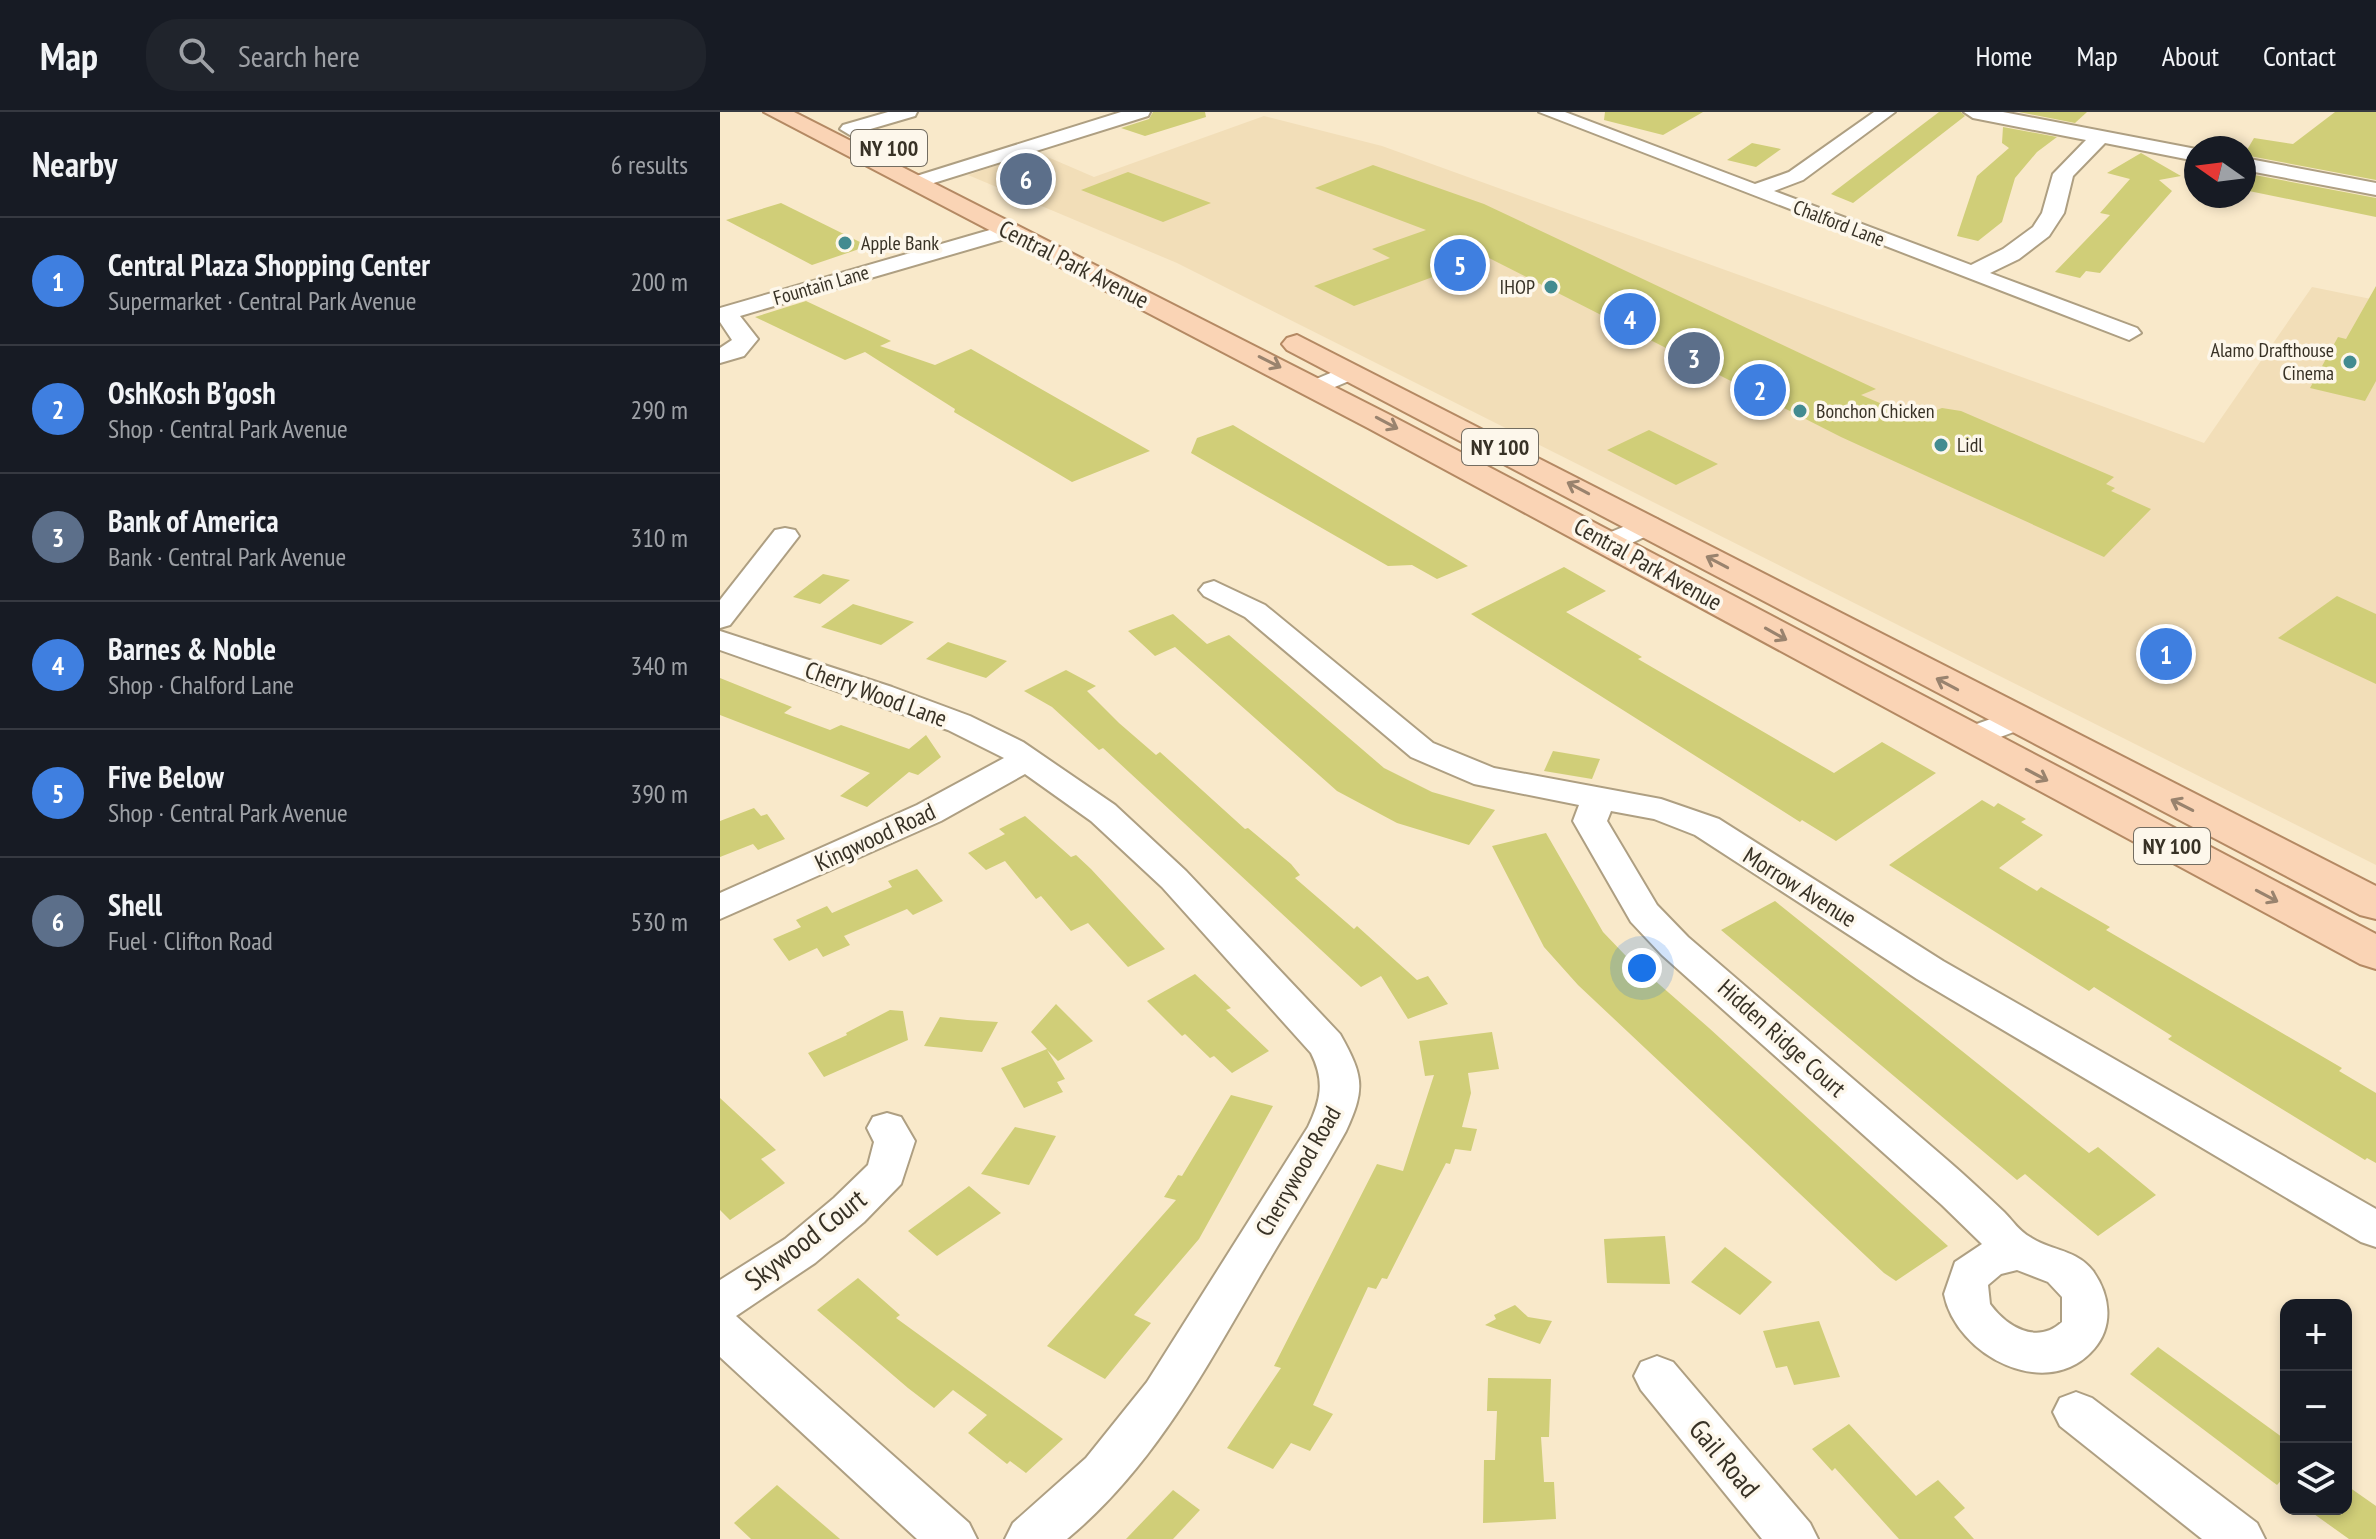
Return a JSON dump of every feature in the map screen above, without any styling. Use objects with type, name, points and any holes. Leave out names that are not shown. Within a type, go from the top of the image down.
[{"type":"main road","name":"NY 100","points":[[776,112],[917,182]]},
{"type":"main road","name":"NY 100","points":[[817,112],[944,175]]},
{"type":"main road","name":"Central Park Avenue","points":[[944,175],[1227,310]]},
{"type":"main road","name":"Central Park Avenue","points":[[917,182],[1007,231],[1318,387],[1968,738],[2376,953]]},
{"type":"main road","name":"Central Park Avenue","points":[[1267,329],[2376,904]]},
{"type":"street","points":[[850,129],[908,112]]},
{"type":"street","points":[[917,182],[1141,112]]},
{"type":"street","name":"Chalford Lane","points":[[1548,112],[2129,333]]},
{"type":"street","points":[[1576,123],[1597,112]]},
{"type":"street","points":[[1755,191],[1796,176],[1886,112]]},
{"type":"street","points":[[1973,112],[2184,153]]},
{"type":"street","points":[[1972,273],[2011,254],[2041,231],[2053,213],[2063,174],[2100,137]]},
{"type":"street","points":[[2256,166],[2376,189]]},
{"type":"street","name":"Fountain Lane","points":[[720,356],[736,351],[746,339],[723,314],[1007,231]]},
{"type":"street","points":[[1318,387],[1352,371]]},
{"type":"street","points":[[1609,543],[1647,525]]},
{"type":"street","points":[[720,619],[785,536]]},
{"type":"street","name":"Morrow Avenue","points":[[1214,590],[1255,611],[1422,750],[1486,777],[1661,810],[1707,827],[1930,970],[2376,1230]]},
{"type":"street","name":"Cherry Wood Lane","points":[[720,640],[946,718],[1027,759]]},
{"type":"street","points":[[1968,738],[2016,720]]},
{"type":"street","name":"Kingwood Road","points":[[720,907],[929,813],[1027,759]]},
{"type":"street","name":"Cherrywood Road","points":[[1027,759],[1103,813],[1174,879],[1326,1044],[1340,1070],[1340,1100],[1303,1168],[1166,1390],[1110,1467],[1059,1518],[1030,1539]]},
{"type":"street","name":"Hidden Ridge Court","points":[[1599,798],[1590,821],[1644,913],[1675,946],[1934,1172],[2017,1252]]},
{"type":"street","name":"Skywood Court","points":[[720,1303],[800,1251],[849,1210],[886,1173],[895,1141],[887,1128]]},
{"type":"street","points":[[720,1329],[952,1539]]},
{"type":"street","name":"Gail Road","points":[[1657,1376],[1793,1539]]},
{"type":"street","points":[[2076,1412],[2240,1539]]},
{"type":"shaded area","points":[[1264,116],[1382,146],[2204,443],[2312,287],[2376,300],[2376,865],[1177,263],[968,175],[1036,152],[1094,177]]},
{"type":"building","points":[[1153,112],[1205,112],[1206,117],[1145,136],[1121,128],[1149,119]]},
{"type":"building","points":[[1605,112],[1703,112],[1663,135],[1604,120]]},
{"type":"building","points":[[1939,112],[1961,112],[1965,116],[1853,203],[1831,194]]},
{"type":"building","points":[[2019,112],[2087,112],[2075,123]]},
{"type":"building","points":[[2335,112],[2376,112],[2376,180],[2256,157],[2256,138],[2293,144]]},
{"type":"building","points":[[2003,127],[2057,137],[2037,152],[2015,178],[2002,222],[1978,241],[1957,236],[1977,176],[2009,148],[2002,143]]},
{"type":"building","points":[[1752,143],[1781,149],[1756,167],[1727,160]]},
{"type":"building","points":[[2141,153],[2181,176],[2159,180],[2172,191],[2100,273],[2086,271],[2080,278],[2055,272],[2110,215],[2100,213],[2130,179],[2107,173]]},
{"type":"building","points":[[1373,165],[1484,204],[1876,389],[1861,395],[1915,418],[1942,408],[1961,411],[2114,477],[2106,484],[2115,488],[2111,491],[2151,509],[2104,557],[1841,437],[1487,257],[1354,306],[1314,286],[1390,258],[1372,249],[1426,230],[1315,188]]},
{"type":"building","points":[[1128,172],[1211,203],[1163,222],[1081,190]]},
{"type":"building","points":[[2256,175],[2376,198],[2376,217],[2256,192]]},
{"type":"building","points":[[781,203],[868,246],[812,265],[726,220]]},
{"type":"building","name":"Alamo Drafthouse Cinema","points":[[2376,286],[2376,381],[2365,401],[2310,388],[2338,337],[2346,339]]},
{"type":"building","points":[[806,301],[891,341],[880,346],[935,365],[971,349],[1150,451],[1072,482],[954,412],[955,409],[865,352],[845,360],[755,317]]},
{"type":"building","points":[[1233,425],[1468,566],[1437,579],[1412,565],[1388,566],[1191,453],[1197,438]]},
{"type":"building","points":[[1649,430],[1718,464],[1676,485],[1607,450]]},
{"type":"building","points":[[1564,567],[1606,591],[1566,612],[1642,657],[1638,659],[1834,773],[1882,742],[1936,773],[1836,841],[1802,820],[1800,822],[1471,614]]},
{"type":"building","points":[[823,574],[850,580],[820,604],[793,597]]},
{"type":"building","points":[[2337,596],[2376,614],[2376,684],[2278,638]]},
{"type":"building","points":[[853,604],[914,622],[881,645],[821,627]]},
{"type":"building","points":[[1173,614],[1207,644],[1229,635],[1384,768],[1432,792],[1495,810],[1469,845],[1397,823],[1337,791],[1175,647],[1155,656],[1128,631]]},
{"type":"building","points":[[948,642],[1007,661],[986,678],[926,659]]},
{"type":"building","points":[[1066,670],[1096,686],[1087,691],[1119,723],[1156,755],[1160,752],[1245,829],[1248,828],[1291,864],[1300,875],[1295,878],[1354,929],[1357,926],[1417,980],[1428,976],[1448,1004],[1408,1019],[1381,976],[1361,987],[1103,748],[1099,750],[1052,707],[1024,691]]},
{"type":"building","points":[[720,678],[792,707],[784,713],[830,730],[841,725],[909,749],[926,735],[941,757],[918,775],[909,772],[867,807],[840,796],[870,773],[720,715]]},
{"type":"building","points":[[1553,751],[1600,759],[1592,779],[1544,771]]},
{"type":"building","points":[[1982,800],[1994,807],[1998,803],[2026,819],[2021,822],[2043,835],[1999,868],[2037,891],[2041,887],[2110,927],[2106,930],[2342,1068],[2339,1071],[2376,1093],[2376,1163],[2367,1158],[2365,1160],[2168,1039],[2172,1036],[2094,987],[2089,991],[1889,865]]},
{"type":"building","points":[[754,808],[761,816],[767,814],[785,839],[758,850],[753,844],[720,857],[720,821]]},
{"type":"building","points":[[1025,816],[1071,857],[1076,855],[1091,869],[1165,949],[1128,967],[1088,923],[1071,931],[1041,896],[1036,899],[1005,861],[986,870],[968,853],[1005,834],[999,829]]},
{"type":"building","points":[[1546,833],[1603,932],[1649,980],[1652,978],[1709,1028],[1948,1246],[1896,1281],[1884,1273],[1578,985],[1544,947],[1492,846]]},
{"type":"building","points":[[917,869],[943,901],[913,915],[907,909],[844,936],[850,945],[823,957],[817,948],[789,961],[773,939],[801,927],[796,920],[827,906],[832,913],[892,887],[888,881]]},
{"type":"building","points":[[1775,901],[2089,1153],[2098,1147],[2156,1195],[2098,1236],[2025,1174],[2017,1180],[1721,930]]},
{"type":"building","points":[[1195,974],[1231,1008],[1226,1010],[1269,1051],[1232,1073],[1214,1056],[1210,1058],[1185,1034],[1182,1036],[1147,1001]]},
{"type":"building","points":[[1056,1004],[1093,1041],[1058,1061],[1047,1050],[1065,1079],[1057,1082],[1063,1092],[1024,1108],[1001,1068],[1047,1049],[1031,1032]]},
{"type":"building","points":[[890,1010],[903,1011],[908,1040],[824,1077],[808,1053]]},
{"type":"building","points":[[940,1017],[998,1022],[982,1052],[924,1046]]},
{"type":"building","points":[[1492,1032],[1499,1069],[1468,1073],[1471,1093],[1462,1127],[1477,1129],[1471,1151],[1455,1149],[1450,1164],[1446,1163],[1387,1279],[1382,1278],[1376,1289],[1368,1287],[1313,1405],[1333,1414],[1310,1451],[1291,1443],[1273,1469],[1227,1448],[1281,1368],[1274,1366],[1377,1164],[1403,1171],[1434,1075],[1425,1076],[1419,1041]]},
{"type":"building","points":[[1231,1095],[1273,1106],[1199,1239],[1134,1315],[1151,1323],[1105,1379],[1047,1346],[1176,1200],[1164,1197],[1178,1175],[1182,1176]]},
{"type":"building","points":[[720,1098],[776,1150],[761,1159],[785,1183],[730,1220],[720,1210]]},
{"type":"building","points":[[1015,1127],[1056,1136],[1029,1185],[981,1174]]},
{"type":"building","points":[[969,1186],[1001,1213],[937,1256],[908,1231]]},
{"type":"building","points":[[1665,1236],[1670,1284],[1607,1283],[1604,1239]]},
{"type":"building","points":[[1725,1247],[1772,1282],[1740,1315],[1691,1282]]},
{"type":"building","points":[[858,1278],[900,1315],[896,1318],[1063,1439],[1026,1473],[1010,1461],[1007,1464],[968,1433],[987,1415],[953,1390],[934,1408],[908,1388],[817,1310]]},
{"type":"building","points":[[1515,1305],[1528,1317],[1552,1321],[1540,1344],[1485,1325],[1496,1319],[1494,1315]]},
{"type":"building","points":[[1819,1321],[1840,1377],[1794,1385],[1787,1366],[1776,1368],[1763,1331]]},
{"type":"building","points":[[2158,1347],[2280,1436],[2280,1482],[2277,1485],[2130,1374]]},
{"type":"building","points":[[1488,1378],[1551,1379],[1549,1437],[1541,1437],[1544,1482],[1554,1482],[1556,1519],[1483,1523],[1484,1460],[1495,1460],[1497,1411],[1487,1411]]},
{"type":"building","points":[[1849,1424],[1916,1496],[1938,1480],[1965,1508],[1954,1517],[1974,1539],[1899,1539],[1835,1468],[1832,1471],[1812,1449]]},
{"type":"building","points":[[777,1485],[840,1539],[751,1539],[734,1523]]},
{"type":"building","points":[[2352,1489],[2376,1506],[2376,1539],[2349,1539],[2315,1515],[2352,1515]]},
{"type":"building","points":[[1173,1490],[1200,1510],[1173,1539],[1126,1539]]},
{"type":"place","name":"Shell","points":[[1026,179]]},
{"type":"place","name":"Apple Bank","points":[[845,243]]},
{"type":"place","name":"Five Below","points":[[1460,265]]},
{"type":"place","name":"IHOP","points":[[1551,287]]},
{"type":"place","name":"Barnes & Noble","points":[[1630,319]]},
{"type":"place","name":"Bank of America","points":[[1694,358]]},
{"type":"place","name":"Alamo Drafthouse Cinema","points":[[2350,362]]},
{"type":"place","name":"OshKosh B'gosh","points":[[1760,390]]},
{"type":"place","name":"Bonchon Chicken","points":[[1800,411]]},
{"type":"place","name":"Lidl","points":[[1941,445]]},
{"type":"place","name":"Central Plaza Shopping Center","points":[[2166,654]]}]
